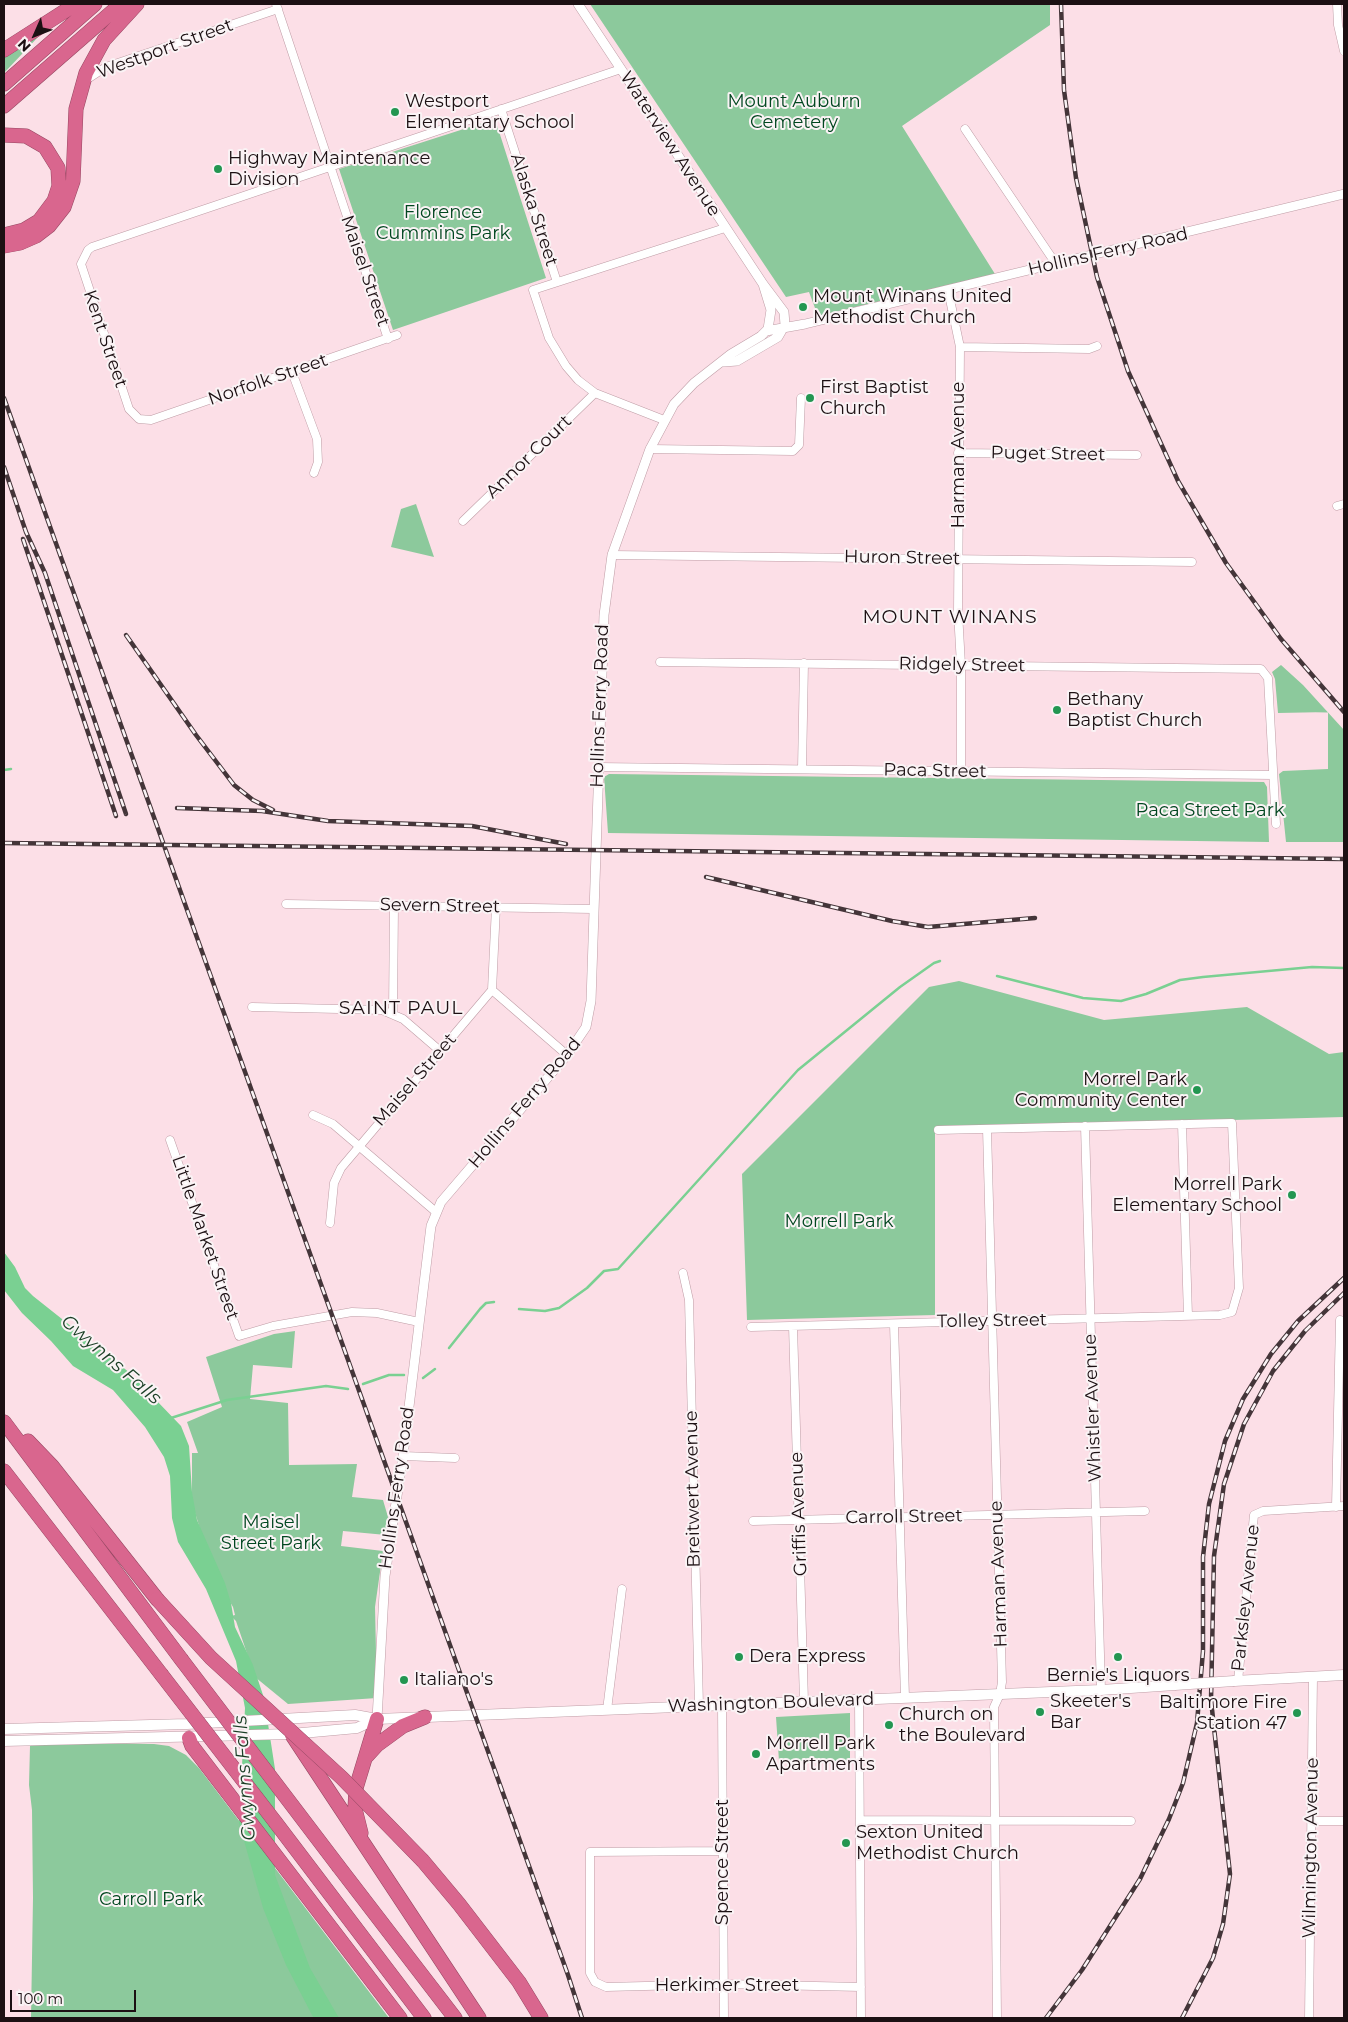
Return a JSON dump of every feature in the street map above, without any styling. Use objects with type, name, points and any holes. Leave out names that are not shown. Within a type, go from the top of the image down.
[{"type":"highway","points":[[4,50],[76,4]]},
{"type":"highway","points":[[4,84],[95,4]]},
{"type":"highway","points":[[4,106],[121,4]]},
{"type":"highway","points":[[4,246],[20,243],[42,231],[59,214],[68,199],[73,181],[76,109],[82,83],[90,63],[104,40],[137,4]]},
{"type":"highway","points":[[4,136],[26,136],[39,143],[55,160],[59,176],[59,186],[54,201],[44,215],[24,230],[4,235]]},
{"type":"highway","points":[[4,1417],[52,1466],[157,1599],[211,1658],[342,1778],[423,1861],[460,1904],[519,1982],[541,2018]]},
{"type":"highway","points":[[4,1422],[181,1659],[455,2018]]},
{"type":"highway","points":[[4,1471],[424,2018]]},
{"type":"highway","points":[[363,1760],[388,1736],[403,1726],[424,1717]]},
{"type":"highway","points":[[368,1850],[358,1826],[355,1809],[356,1788],[377,1719]]},
{"type":"highway","points":[[278,1720],[368,1850],[479,2018]]},
{"type":"highway","points":[[188,1731],[192,1746],[400,2018]]},
{"type":"main road","name":"Washington Boulevard","points":[[4,1741],[188,1731],[226,1722],[355,1715],[377,1719],[859,1700],[1101,1690],[1344,1675]]},
{"type":"main road","name":"Washington Boulevard","points":[[4,1729],[188,1731],[231,1737],[356,1728],[377,1719]]},
{"type":"street","name":"Waterview Avenue","points":[[578,4],[762,284],[783,309],[786,317],[784,328]]},
{"type":"street","points":[[1337,4],[1338,25],[1344,51]]},
{"type":"street","name":"Westport Street","points":[[82,83],[106,67],[277,6]]},
{"type":"street","name":"Maisel Street","points":[[277,6],[388,339]]},
{"type":"street","points":[[330,167],[621,69]]},
{"type":"street","name":"Alaska Street","points":[[501,109],[558,282]]},
{"type":"street","points":[[965,130],[1056,264]]},
{"type":"street","name":"Kent Street","points":[[138,418],[129,409],[81,268],[84,257],[92,247],[330,167]]},
{"type":"street","name":"Hollins Ferry Road","points":[[377,1719],[385,1576],[403,1456],[431,1226],[436,1212],[580,1038],[589,1016],[604,615],[612,556],[650,449],[664,420],[687,388],[767,328],[784,328],[948,290],[1344,194]]},
{"type":"street","points":[[664,420],[595,393],[578,380],[556,352],[544,326],[533,290],[725,228]]},
{"type":"street","name":"Waterview Avenue","points":[[762,284],[771,310],[767,328]]},
{"type":"street","name":"Harman Avenue","points":[[948,290],[960,347],[958,559],[961,771]]},
{"type":"street","name":"Hollins Ferry Road","points":[[724,362],[737,361],[771,342],[778,337],[784,328]]},
{"type":"street","name":"Norfolk Street","points":[[138,418],[151,420],[397,335]]},
{"type":"street","points":[[960,347],[1089,349],[1097,346]]},
{"type":"street","points":[[292,372],[317,439],[319,451],[314,473]]},
{"type":"street","name":"Annor Court","points":[[463,521],[595,393]]},
{"type":"street","points":[[650,449],[788,451],[797,449],[800,442],[801,398]]},
{"type":"street","name":"Puget Street","points":[[958,453],[1137,455]]},
{"type":"street","name":"Huron Street","points":[[612,556],[1192,562]]},
{"type":"street","name":"Ridgely Street","points":[[660,662],[1255,668],[1264,671],[1268,678],[1273,775]]},
{"type":"street","points":[[802,769],[804,663]]},
{"type":"street","name":"Paca Street","points":[[597,766],[1273,775]]},
{"type":"street","points":[[1273,775],[1276,824]]},
{"type":"street","name":"Severn Street","points":[[286,904],[593,908]]},
{"type":"street","points":[[393,1013],[394,905]]},
{"type":"street","points":[[496,907],[492,990],[567,1055]]},
{"type":"street","name":"Maisel Street","points":[[330,1223],[337,1174],[439,1050],[492,990]]},
{"type":"street","points":[[252,1006],[371,1009],[393,1013],[439,1050]]},
{"type":"street","points":[[313,1115],[333,1124],[436,1212]]},
{"type":"street","name":"Tolley Street","points":[[751,1327],[1188,1316],[1220,1315],[1232,1312],[1239,1288],[1232,1123],[1182,1124]]},
{"type":"street","points":[[938,1130],[1182,1124],[1188,1316]]},
{"type":"street","name":"Whistler Avenue","points":[[1085,1126],[1101,1690]]},
{"type":"street","name":"Harman Avenue","points":[[987,1129],[1002,1638],[1000,1694],[994,1707],[997,2018]]},
{"type":"street","name":"Little Market Street","points":[[170,1140],[240,1336],[273,1326],[352,1312],[377,1313],[419,1322]]},
{"type":"street","name":"Breitwert Avenue","points":[[683,1273],[689,1300],[699,1706]]},
{"type":"street","points":[[1340,1320],[1336,1507],[1344,1506]]},
{"type":"street","points":[[894,1324],[905,1698]]},
{"type":"street","name":"Griffis Avenue","points":[[793,1326],[804,1702]]},
{"type":"street","points":[[403,1456],[454,1458]]},
{"type":"street","name":"Parksley Avenue","points":[[1236,1681],[1254,1514],[1263,1511],[1336,1507]]},
{"type":"street","name":"Carroll Street","points":[[753,1521],[1145,1511]]},
{"type":"street","points":[[607,1710],[622,1588]]},
{"type":"street","name":"Wilmington Avenue","points":[[1309,2018],[1313,1677]]},
{"type":"street","points":[[859,1700],[861,2018]]},
{"type":"street","name":"Spence Street","points":[[722,1705],[724,2018]]},
{"type":"street","points":[[860,1820],[1131,1821]]},
{"type":"street","points":[[1311,1821],[1344,1821]]},
{"type":"street","name":"Herkimer Street","points":[[724,1851],[590,1852],[590,1973],[595,1982],[606,1987],[724,1984],[861,1986]]},
{"type":"green space","name":"Mount Auburn Cemetery","points":[[590,4],[1050,4],[1050,25],[902,126],[995,274],[818,316],[809,292],[786,297]]},
{"type":"green space","points":[[37,34],[39,36],[4,73],[4,55]]},
{"type":"green space","name":"Florence Cummins Park","points":[[495,119],[546,278],[393,330],[339,169]]},
{"type":"green space","points":[[416,504],[434,557],[391,547],[401,509]]},
{"type":"green space","points":[[1281,665],[1328,712],[1278,713],[1275,679],[1272,672]]},
{"type":"green space","points":[[1328,712],[1344,730],[1344,842],[1286,842],[1279,774],[1283,771],[1328,769]]},
{"type":"green space","name":"Paca Street Park","points":[[609,774],[1264,782],[1267,787],[1269,842],[608,833],[604,777]]},
{"type":"green space","name":"Morrell Park","points":[[959,981],[1104,1020],[1247,1007],[1329,1054],[1344,1052],[1344,1117],[935,1128],[935,1315],[747,1320],[742,1174],[929,987]]},
{"type":"green space","name":"Maisel Street Park","points":[[295,1331],[292,1368],[253,1365],[250,1399],[288,1403],[289,1465],[357,1464],[352,1497],[383,1500],[388,1517],[386,1535],[343,1531],[341,1546],[383,1551],[375,1607],[377,1698],[288,1704],[255,1677],[236,1621],[231,1616],[235,1615],[233,1607],[226,1595],[220,1593],[192,1503],[192,1453],[198,1453],[187,1422],[222,1407],[206,1357],[274,1334]]},
{"type":"green space","points":[[850,1713],[850,1761],[779,1761],[776,1717]]},
{"type":"green space","name":"Carroll Park","points":[[34,1742],[154,1744],[169,1746],[186,1755],[199,1768],[389,2018],[31,2018],[33,1898],[32,1810],[29,1785],[30,1746]]},
{"type":"water","name":"Gwynns Falls","points":[[4,1252],[15,1267],[25,1288],[33,1296],[130,1373],[181,1426],[189,1446],[192,1492],[197,1520],[225,1583],[235,1627],[253,1665],[264,1698],[275,1769],[275,1875],[310,1968],[339,2018],[314,2018],[286,1965],[263,1908],[239,1823],[245,1708],[236,1661],[206,1589],[178,1542],[172,1518],[170,1476],[164,1457],[145,1427],[113,1390],[73,1366],[22,1313],[4,1290]]},
{"type":"waterway","points":[[4,770],[11,769]]},
{"type":"waterway","points":[[519,1309],[545,1311],[559,1308],[587,1288],[604,1271],[618,1269],[798,1070],[900,987],[934,963],[940,961]]},
{"type":"waterway","points":[[997,976],[1083,998],[1121,1001],[1146,994],[1180,980],[1312,967],[1344,968]]},
{"type":"waterway","points":[[449,1348],[480,1309],[486,1303],[494,1302]]},
{"type":"waterway","points":[[423,1378],[435,1369]]},
{"type":"waterway","points":[[363,1384],[389,1375],[404,1375]]},
{"type":"waterway","points":[[171,1418],[227,1400],[326,1386],[348,1389]]},
{"type":"railway","points":[[1061,4],[1064,90],[1076,178],[1097,277],[1128,371],[1178,481],[1226,563],[1281,639],[1344,712]]},
{"type":"railway","points":[[4,398],[582,2018]]},
{"type":"railway","points":[[4,467],[26,532],[45,573],[126,814]]},
{"type":"railway","points":[[23,539],[116,816]]},
{"type":"railway","points":[[126,635],[196,735],[234,785],[253,800],[273,810]]},
{"type":"railway","points":[[177,808],[262,811],[328,821],[472,826],[566,844]]},
{"type":"railway","points":[[4,843],[1344,859]]},
{"type":"railway","points":[[706,877],[892,921],[928,927],[1035,918]]},
{"type":"railway","points":[[1046,2018],[1082,1970],[1140,1879],[1169,1819],[1183,1783],[1197,1723],[1203,1651],[1203,1557],[1209,1504],[1225,1441],[1243,1399],[1271,1354],[1298,1321],[1344,1278]]},
{"type":"railway","points":[[1182,2018],[1213,1958],[1223,1924],[1230,1874],[1211,1700],[1214,1556],[1224,1484],[1244,1424],[1273,1371],[1305,1331],[1344,1293]]},
{"type":"place","name":"Westport Elementary School","points":[[395,112]]},
{"type":"place","name":"Highway Maintenance Division","points":[[218,169]]},
{"type":"place","name":"Mount Winans United Methodist Church","points":[[803,307]]},
{"type":"place","name":"First Baptist Church","points":[[810,398]]},
{"type":"place","name":"Bethany Baptist Church","points":[[1057,710]]},
{"type":"place","name":"Morrel Park Community Center","points":[[1197,1090]]},
{"type":"place","name":"Morrell Park Elementary School","points":[[1292,1195]]},
{"type":"place","name":"Dera Express","points":[[739,1657]]},
{"type":"place","name":"Bernie's Liquors","points":[[1118,1657]]},
{"type":"place","name":"Italiano's","points":[[404,1680]]},
{"type":"place","name":"Skeeter's Bar","points":[[1040,1712]]},
{"type":"place","name":"Baltimore Fire Station 47","points":[[1297,1713]]},
{"type":"place","name":"Church on the Boulevard","points":[[889,1725]]},
{"type":"place","name":"Morrell Park Apartments","points":[[756,1754]]},
{"type":"place","name":"Sexton United Methodist Church","points":[[846,1843]]},
{"type":"district","name":"MOUNT WINANS","points":[[950,617]]},
{"type":"district","name":"SAINT PAUL","points":[[401,1008]]}]
